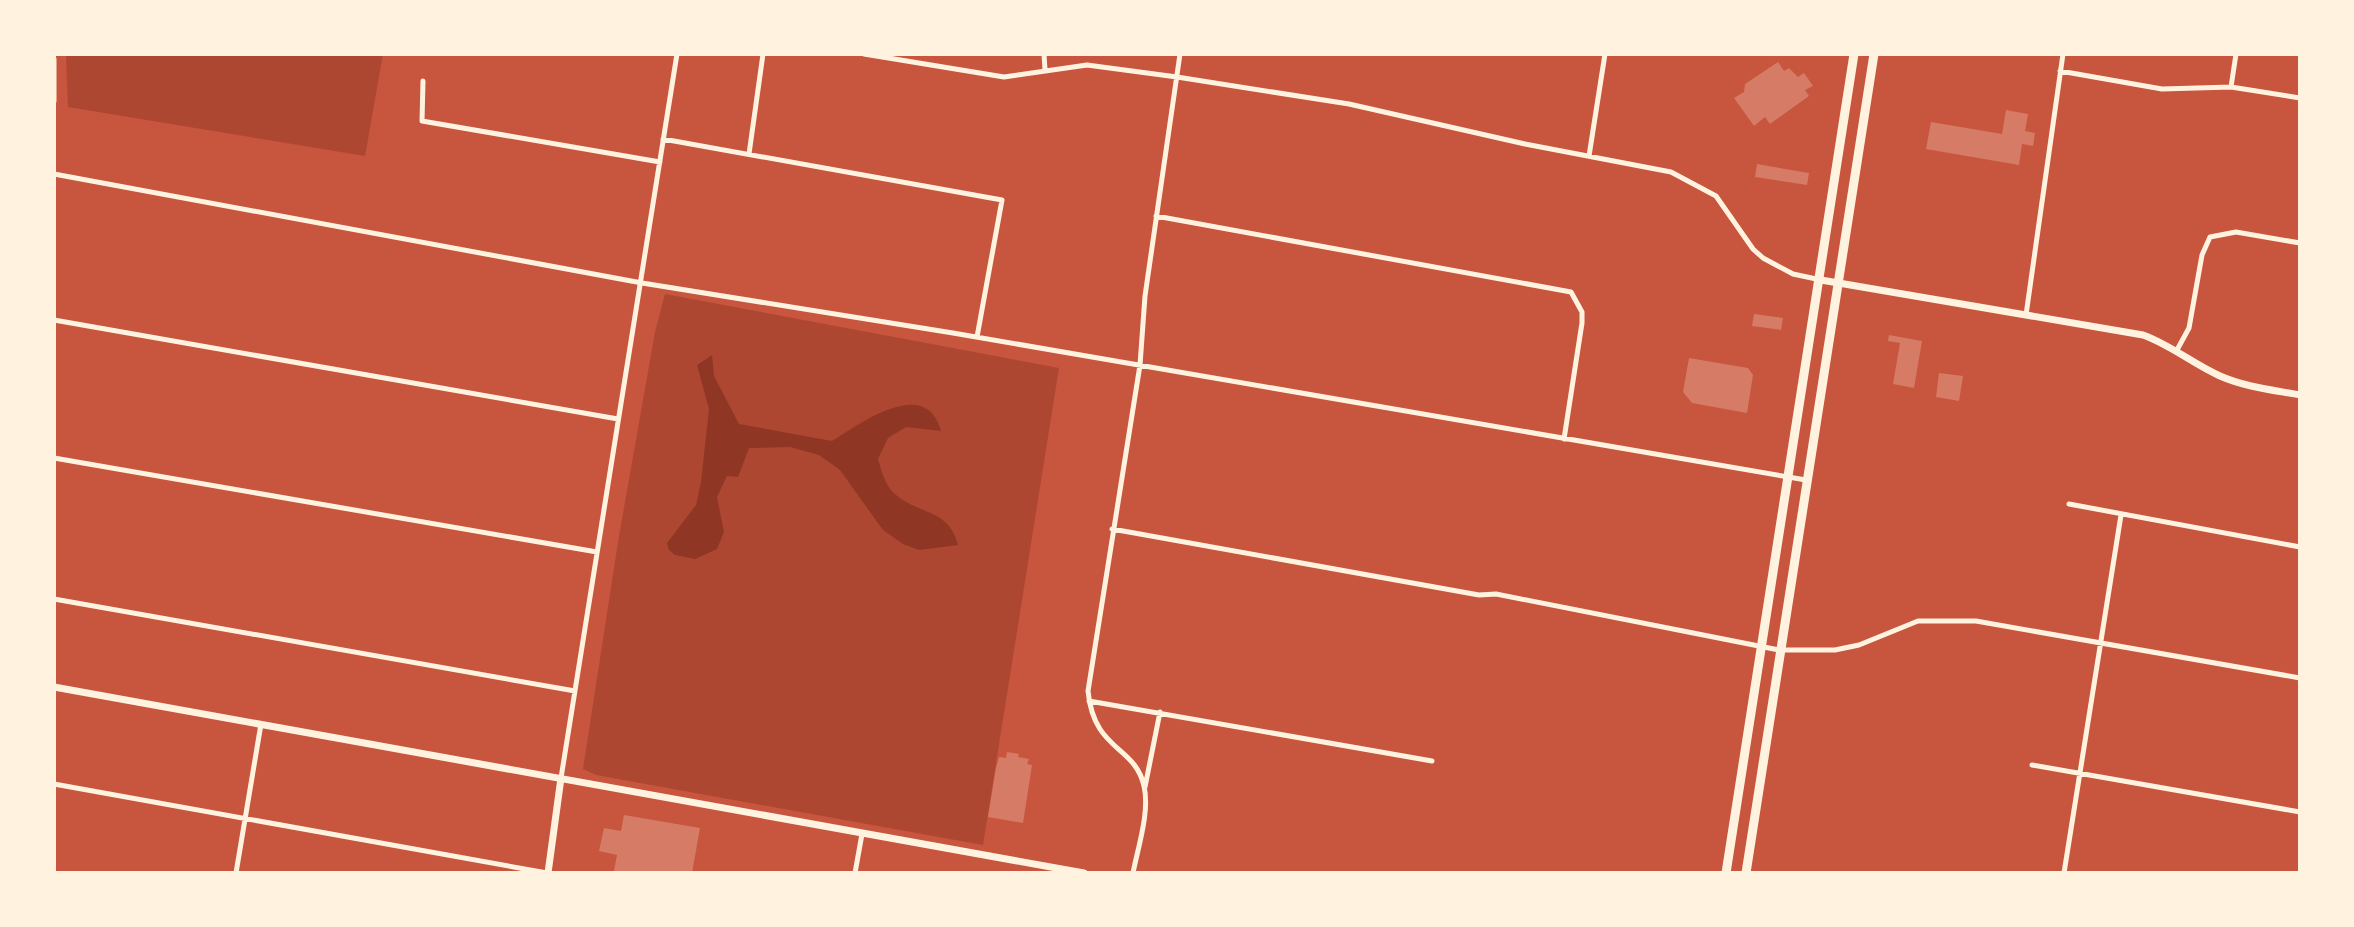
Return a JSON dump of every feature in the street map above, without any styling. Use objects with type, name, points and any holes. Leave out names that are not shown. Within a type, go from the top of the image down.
[{"type":"highway","points":[[1726,873],[1821,280],[1854,54]]},
{"type":"highway","points":[[1746,873],[1874,54]]},
{"type":"highway","points":[[1736,812],[1755,815]]},
{"type":"street","points":[[54,784],[547,873],[677,54]]},
{"type":"street","points":[[748,154],[763,54]]},
{"type":"street","points":[[864,54],[1004,77],[1087,65],[1177,77],[1349,104],[1671,172],[1691,180],[1716,196],[1753,249],[1763,258],[1793,274],[2143,335],[2177,350],[2219,376],[2239,383],[2300,395]]},
{"type":"street","points":[[1044,54],[1045,70]]},
{"type":"street","points":[[1133,873],[1145,800],[1144,787],[1139,771],[1096,727],[1089,701],[1098,616],[1140,365],[1156,216],[1180,54]]},
{"type":"street","points":[[1589,156],[1605,54]]},
{"type":"street","points":[[2026,315],[2063,54]]},
{"type":"street","points":[[2231,87],[2236,54]]},
{"type":"street","points":[[54,59],[54,101]]},
{"type":"street","points":[[2060,71],[2162,89],[2231,87],[2300,98]]},
{"type":"street","points":[[423,80],[422,121],[660,162]]},
{"type":"street","points":[[663,139],[1002,200],[977,337]]},
{"type":"street","points":[[54,174],[642,283],[977,337],[1806,480]]},
{"type":"street","points":[[1156,216],[1571,292],[1578,300],[1582,323],[1563,439]]},
{"type":"street","points":[[2177,350],[2189,328],[2202,255],[2210,237],[2236,232],[2300,243]]},
{"type":"street","points":[[54,320],[618,419]]},
{"type":"street","points":[[54,458],[597,552]]},
{"type":"street","points":[[2069,504],[2300,547]]},
{"type":"street","points":[[2064,873],[2121,515]]},
{"type":"street","points":[[1112,529],[1479,595],[1496,594],[1779,650],[1835,650],[1859,645],[1918,621],[1976,621],[2300,678]]},
{"type":"street","points":[[54,600],[575,691]]},
{"type":"street","points":[[54,687],[1084,873]]},
{"type":"street","points":[[1089,701],[1432,761]]},
{"type":"street","points":[[1144,787],[1160,712]]},
{"type":"street","points":[[236,873],[261,724]]},
{"type":"street","points":[[2032,765],[2300,812]]},
{"type":"street","points":[[855,873],[862,834]]},
{"type":"shaded area","points":[[66,54],[383,54],[365,156],[68,107]]},
{"type":"shaded area","points":[[665,294],[1059,368],[983,845],[596,775],[583,769],[618,542],[655,332]]},
{"type":"shaded area","points":[[712,355],[714,376],[739,424],[832,441],[891,409],[907,405],[921,406],[933,414],[941,431],[906,427],[888,438],[878,459],[884,478],[892,491],[905,501],[941,519],[954,533],[958,545],[919,550],[903,544],[883,530],[840,470],[819,455],[790,447],[749,448],[738,477],[727,476],[717,497],[724,532],[717,549],[695,559],[675,555],[669,550],[667,543],[696,505],[701,482],[709,409],[697,365]]},
{"type":"building","points":[[1778,62],[1784,71],[1789,68],[1798,77],[1804,73],[1813,86],[1805,90],[1809,96],[1770,124],[1765,117],[1754,126],[1734,98],[1744,92],[1745,84]]},
{"type":"building","points":[[2006,110],[2028,114],[2025,131],[2035,133],[2033,146],[2022,144],[2019,165],[1926,149],[1931,122],[2002,134]]},
{"type":"building","points":[[1757,164],[1809,173],[1807,185],[1755,177]]},
{"type":"building","points":[[1754,314],[1783,318],[1781,330],[1752,326]]},
{"type":"building","points":[[1889,335],[1922,341],[1914,388],[1893,384],[1900,343],[1888,341]]},
{"type":"building","points":[[1689,358],[1748,368],[1753,375],[1747,413],[1692,403],[1683,392]]},
{"type":"building","points":[[1939,373],[1963,376],[1959,401],[1936,397]]},
{"type":"building","points":[[1007,752],[1029,759],[1027,764],[1032,765],[1023,823],[988,817],[999,757],[1006,758]]},
{"type":"building","points":[[624,815],[700,828],[692,873],[614,871],[617,855],[599,851],[604,828],[621,831]]}]
